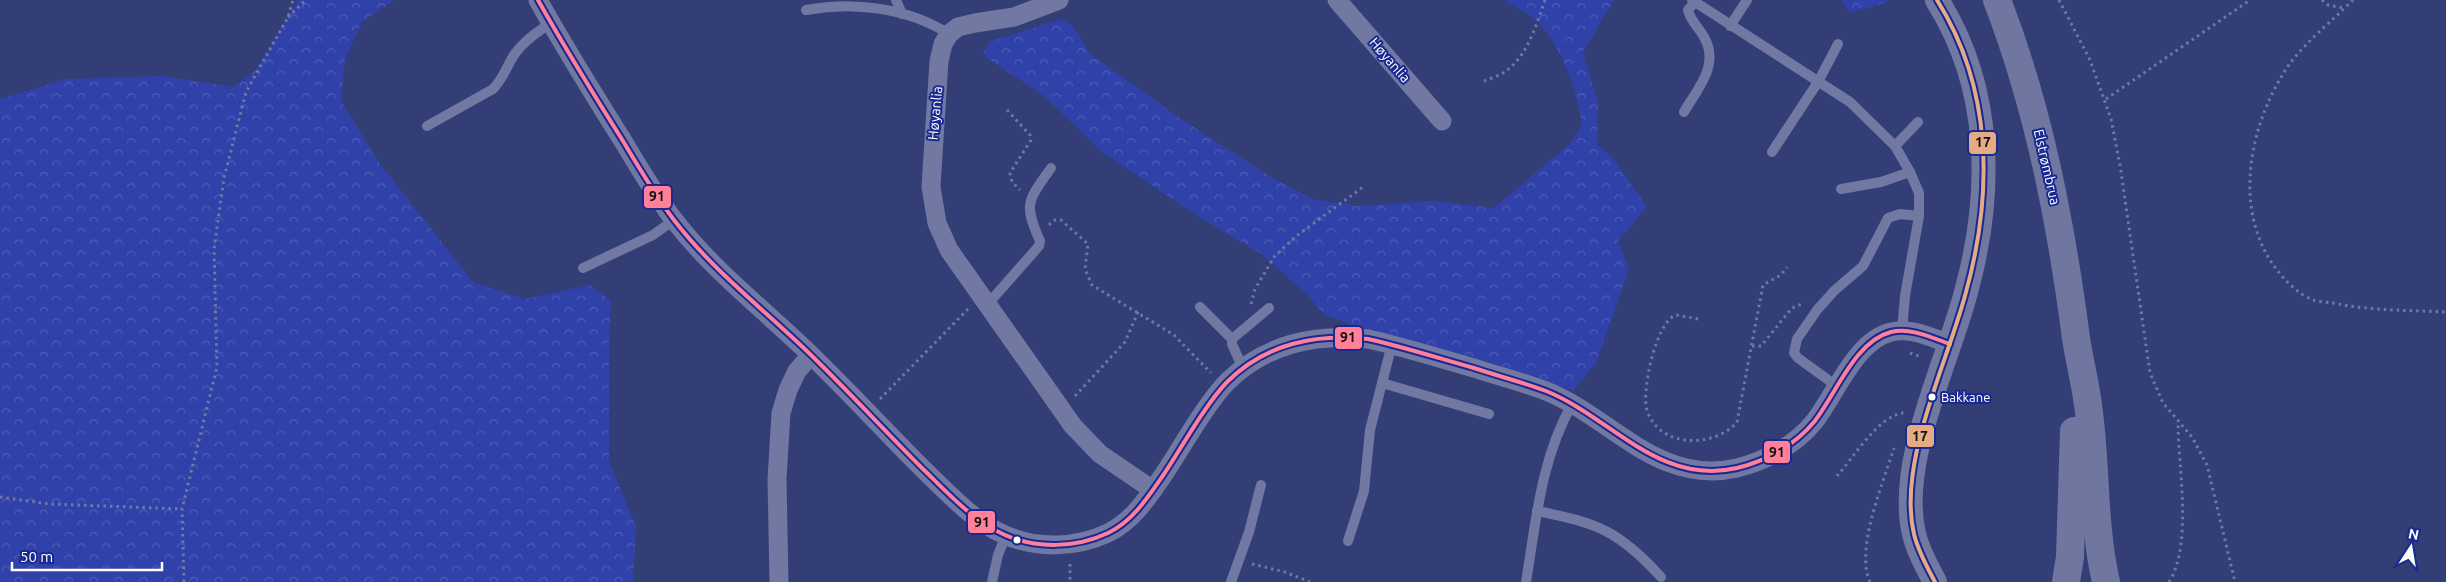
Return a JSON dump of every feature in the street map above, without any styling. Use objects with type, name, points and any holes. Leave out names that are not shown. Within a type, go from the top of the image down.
[{"type":"main road","name":"Elstrømbrua","points":[[1997,0],[2016,50],[2044,149],[2054,194],[2076,339],[2088,399],[2096,513],[2100,553],[2106,582]]},
{"type":"main road","name":"Elstrømbrua","points":[[2066,582],[2071,539],[2076,339]]},
{"type":"street","points":[[538,0],[636,163],[674,220],[722,272],[811,355],[866,413],[949,494],[988,526],[1006,535],[1046,545],[1068,545],[1090,540],[1121,525],[1143,505],[1226,383],[1243,369],[1284,346],[1311,339],[1345,336],[1392,344],[1518,382],[1572,404],[1636,447],[1660,460],[1681,467],[1718,470],[1754,463],[1788,445],[1814,421],[1858,355],[1868,345],[1892,332],[1902,331],[1914,332],[1950,344]]},
{"type":"street","points":[[950,34],[958,27],[975,22],[1014,18],[1059,0]]},
{"type":"street","name":"Høyanlia","points":[[1337,0],[1442,121]]},
{"type":"street","points":[[1935,582],[1923,561],[1914,534],[1912,482],[1915,458],[1925,421],[1966,293],[1977,248],[1983,213],[1986,172],[1984,134],[1976,92],[1958,37],[1937,0]]},
{"type":"street","name":"Høyanlia","points":[[950,34],[944,44],[939,61],[931,187],[937,223],[949,250],[1073,426],[1100,454],[1153,490]]},
{"type":"street","points":[[779,582],[778,479],[781,413],[788,390],[797,372],[811,355]]},
{"type":"lane","points":[[896,0],[902,14]]},
{"type":"lane","points":[[1730,26],[1747,0]]},
{"type":"lane","points":[[1684,112],[1709,71],[1711,62],[1711,51],[1689,15],[1688,10],[1693,2],[1850,102],[1895,146],[1910,172],[1919,194],[1919,216],[1905,296],[1902,331]]},
{"type":"lane","points":[[806,10],[841,6],[902,14],[935,25],[950,34]]},
{"type":"lane","points":[[427,126],[493,89],[499,83],[514,55],[524,42],[551,23]]},
{"type":"lane","points":[[1772,152],[1818,82],[1838,44]]},
{"type":"lane","points":[[1895,146],[1918,122]]},
{"type":"lane","points":[[984,301],[1035,253],[1040,241],[1029,211],[1029,201],[1051,168]]},
{"type":"lane","points":[[1841,189],[1882,182],[1910,172]]},
{"type":"lane","points":[[1838,387],[1794,353],[1796,339],[1817,310],[1834,291],[1863,266],[1888,218],[1900,214],[1919,216]]},
{"type":"lane","points":[[583,268],[653,235],[674,220]]},
{"type":"lane","points":[[1200,307],[1232,339],[1232,344],[1243,369]]},
{"type":"lane","points":[[1232,339],[1269,308]]},
{"type":"lane","points":[[1348,541],[1364,491],[1370,430],[1392,344]]},
{"type":"lane","points":[[1382,383],[1489,414]]},
{"type":"lane","points":[[1526,582],[1537,511],[1549,458],[1563,420],[1572,404]]},
{"type":"lane","points":[[1232,582],[1255,513],[1260,485]]},
{"type":"lane","points":[[1537,511],[1579,519],[1602,528],[1637,551],[1661,577]]},
{"type":"lane","points":[[992,582],[998,555],[1006,535]]},
{"type":"path","points":[[184,582],[182,509],[217,368],[214,249],[224,178],[246,92],[288,17],[293,0]]},
{"type":"path","points":[[288,17],[306,0]]},
{"type":"path","points":[[1484,81],[1505,72],[1517,62],[1533,34],[1545,0]]},
{"type":"path","points":[[2059,0],[2090,60],[2106,99],[2120,165],[2150,373],[2163,403],[2199,447],[2207,465],[2235,582]]},
{"type":"path","points":[[2106,99],[2250,0]]},
{"type":"path","points":[[2322,0],[2328,5],[2345,9]]},
{"type":"path","points":[[2353,0],[2295,56],[2283,74],[2267,106],[2253,149],[2249,199],[2258,239],[2267,257],[2285,281],[2310,299],[2353,308],[2446,312]]},
{"type":"path","points":[[1007,110],[1030,135],[1030,144],[1012,169],[1010,177],[1029,201]]},
{"type":"path","points":[[1258,316],[1251,304],[1253,295],[1274,257],[1295,237],[1363,187]]},
{"type":"path","points":[[1037,235],[1055,220],[1067,223],[1088,244],[1085,269],[1092,285],[1174,334],[1216,379]]},
{"type":"path","points":[[1698,319],[1676,315],[1667,321],[1654,348],[1645,402],[1648,413],[1656,424],[1676,439],[1700,441],[1715,438],[1730,430],[1737,422],[1764,286],[1781,275],[1787,267]]},
{"type":"path","points":[[866,413],[984,301]]},
{"type":"path","points":[[1752,346],[1761,346],[1792,308],[1805,303],[1817,310]]},
{"type":"path","points":[[1063,411],[1084,385],[1125,342],[1138,312]]},
{"type":"path","points":[[1907,352],[1922,357]]},
{"type":"path","points":[[1837,476],[1879,426],[1889,417],[1904,413]]},
{"type":"path","points":[[2169,582],[2175,573],[2180,549],[2182,519],[2178,422]]},
{"type":"path","points":[[0,497],[50,504],[182,509]]},
{"type":"path","points":[[1239,562],[1285,572],[1310,582]]},
{"type":"path","points":[[1070,564],[1070,582]]},
{"type":"path","points":[[1864,570],[1870,582]]},
{"type":"green space","points":[[298,0],[394,0],[362,22],[345,60],[341,100],[375,157],[473,282],[524,299],[590,285],[611,301],[609,461],[636,527],[633,582],[0,582],[0,99],[66,79],[162,76],[233,87],[255,71]]},
{"type":"green space","points":[[1504,0],[1614,0],[1583,52],[1598,104],[1597,145],[1613,158],[1647,207],[1618,241],[1629,269],[1596,363],[1573,391],[1483,360],[1365,330],[1324,314],[1307,294],[1260,253],[1199,217],[1102,152],[1044,96],[983,55],[988,42],[1061,19],[1073,26],[1089,53],[1184,121],[1271,177],[1312,199],[1358,206],[1433,201],[1494,208],[1571,143],[1582,124],[1567,69],[1546,31],[1537,21]]},
{"type":"green space","points":[[1841,0],[1888,0],[1885,3],[1849,13]]},
{"type":"transit line","name":"91","points":[[538,0],[647,181],[667,211],[690,239],[723,274],[812,356],[961,506],[993,529],[1017,540],[1056,545],[1070,544],[1096,538],[1117,528],[1146,500],[1202,414],[1227,382],[1258,358],[1292,344],[1311,340],[1329,338],[1368,339],[1528,385],[1546,391],[1570,403],[1636,446],[1659,458],[1683,467],[1709,471],[1737,468],[1759,461],[1779,451],[1798,438],[1814,422],[1857,357],[1878,337],[1891,332],[1906,331],[1950,344]]},
{"type":"transit line","name":"17","points":[[1935,582],[1920,553],[1914,534],[1911,506],[1912,476],[1927,412],[1958,320],[1975,255],[1981,218],[1983,180],[1983,143],[1978,106],[1969,69],[1955,34],[1937,0]]},
{"type":"place","name":"Bakkane","points":[[1932,397]]}]
